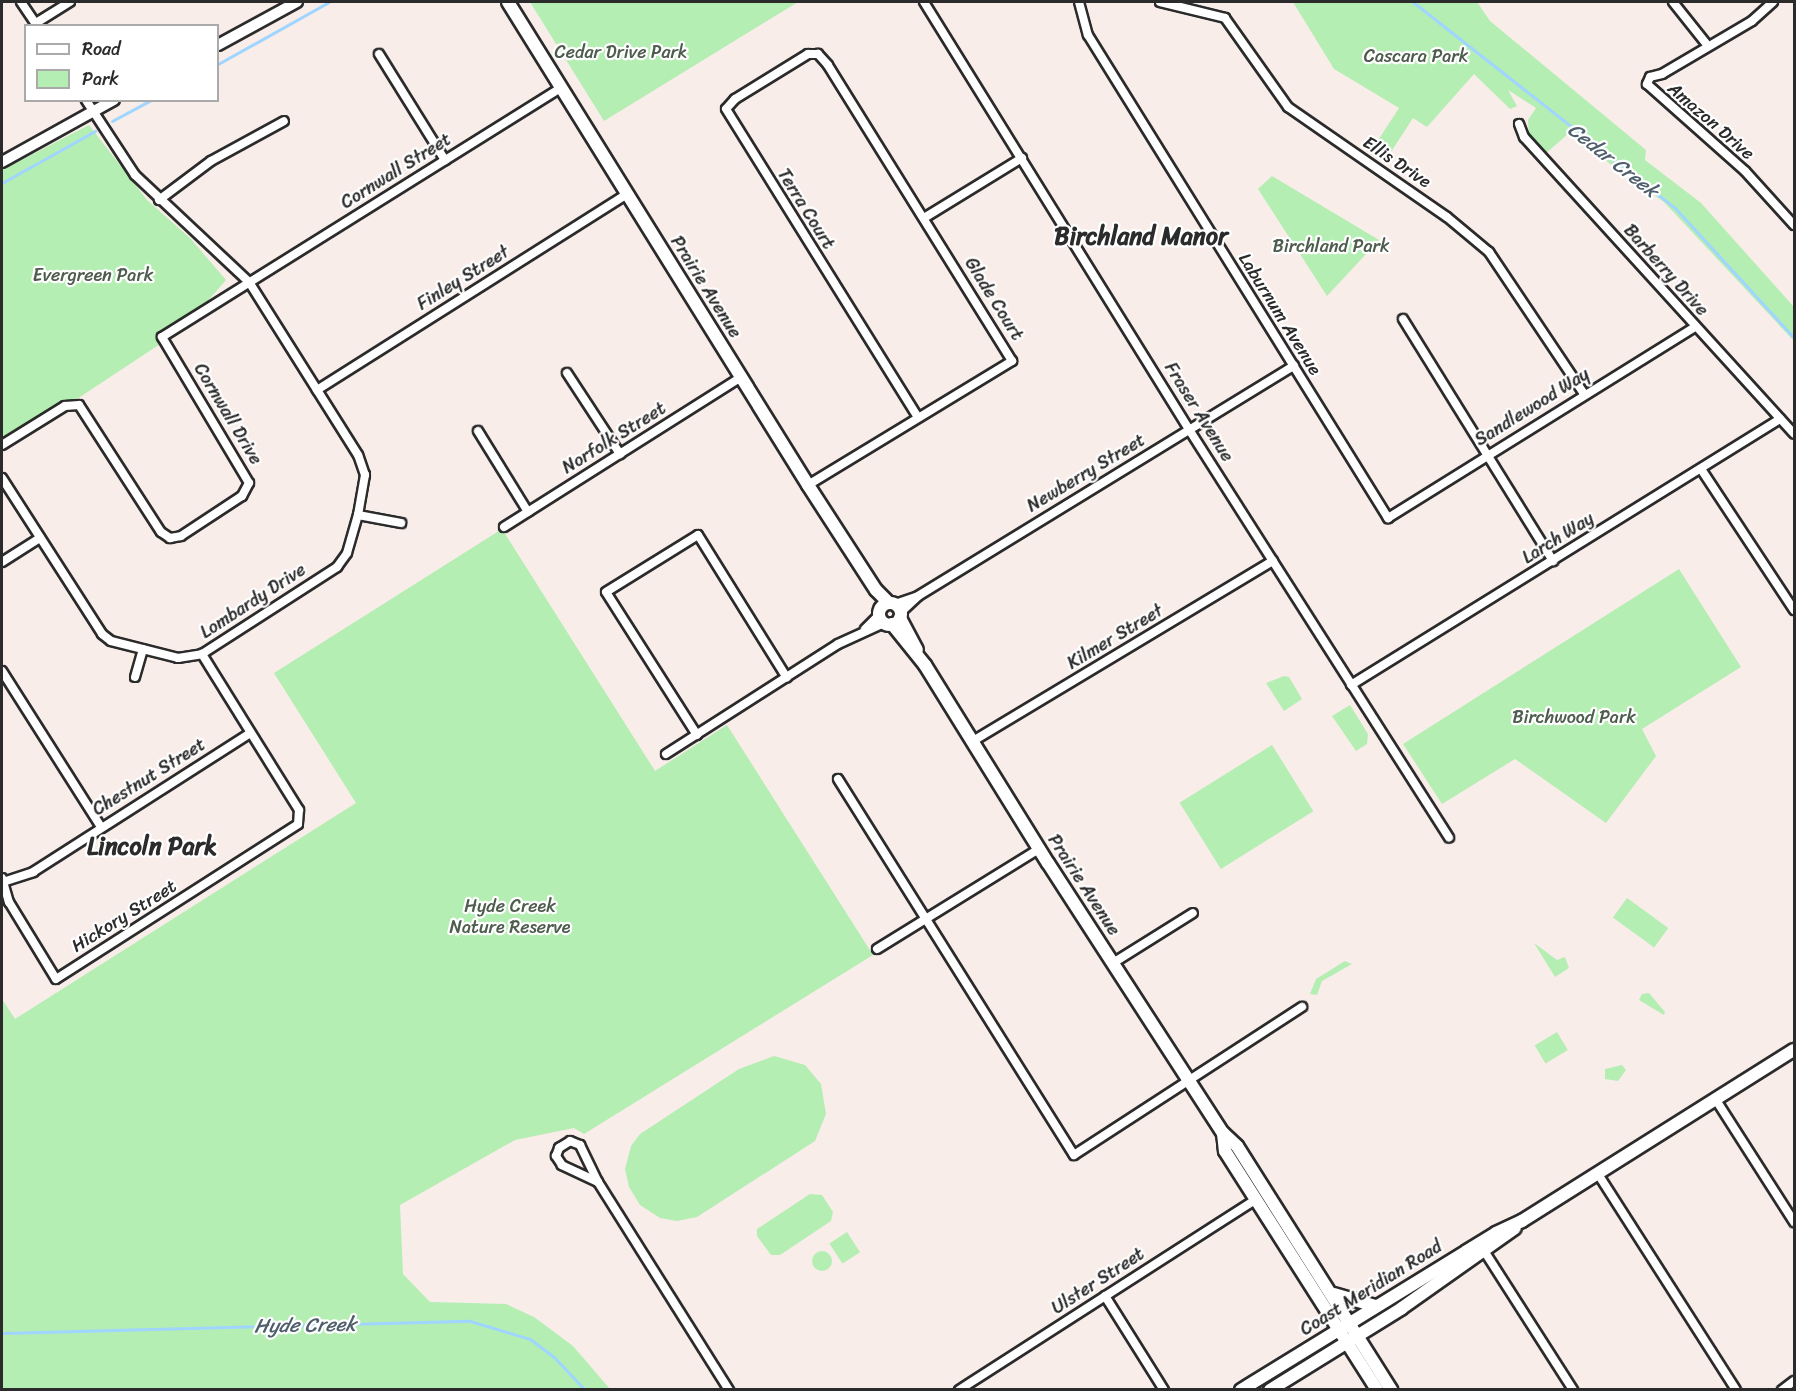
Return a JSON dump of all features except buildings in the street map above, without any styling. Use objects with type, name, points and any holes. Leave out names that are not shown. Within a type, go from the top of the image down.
[{"type":"main road","name":"Prairie Avenue","points":[[508,2],[808,485],[973,741],[1039,849],[1223,1132],[1237,1146],[1334,1294],[1345,1326]]},
{"type":"main road","name":"Coast Meridian Road","points":[[1270,1389],[1353,1338],[1522,1221],[1794,1050]]},
{"type":"main road","name":"Prairie Avenue","points":[[1223,1132],[1225,1151],[1255,1200],[1391,1389]]},
{"type":"main road","name":"Coast Meridian Road","points":[[1241,1389],[1375,1306],[1482,1247]]},
{"type":"main road","points":[[1334,1294],[1375,1306]]},
{"type":"main road","name":"Prairie Avenue","points":[[1353,1338],[1377,1389]]},
{"type":"street","points":[[21,2],[37,24],[70,2]]},
{"type":"street","points":[[219,44],[297,2]]},
{"type":"street","name":"Fraser Avenue","points":[[924,2],[1190,431],[1449,837]]},
{"type":"street","name":"Laburnum Avenue","points":[[1079,2],[1088,35],[1388,518]]},
{"type":"street","name":"Ellis Drive","points":[[1160,2],[1211,12],[1231,23],[1288,107],[1447,217],[1490,252],[1584,394]]},
{"type":"street","points":[[1673,2],[1708,46],[1752,21],[1773,2]]},
{"type":"street","name":"Amazon Drive","points":[[1708,46],[1650,76],[1648,87],[1737,164],[1794,225]]},
{"type":"street","points":[[379,54],[446,160]]},
{"type":"street","name":"Terra Court","points":[[818,54],[808,54],[735,99],[726,109],[918,417]]},
{"type":"street","name":"Glade Court","points":[[808,485],[1012,361],[924,218],[818,54]]},
{"type":"street","name":"Cornwall Street","points":[[249,282],[561,88]]},
{"type":"street","name":"Lombardy Drive","points":[[2,478],[102,634],[143,649],[182,658],[202,654],[337,567],[347,553],[358,515],[363,465],[249,282],[159,200],[120,155],[87,102]]},
{"type":"street","points":[[2,162],[110,102]]},
{"type":"street","points":[[159,200],[210,160],[284,121]]},
{"type":"street","name":"Barberry Drive","points":[[1519,124],[1524,137],[1794,434]]},
{"type":"street","points":[[924,218],[1022,158]]},
{"type":"street","name":"Finley Street","points":[[317,390],[627,194]]},
{"type":"street","name":"Cornwall Drive","points":[[2,445],[65,406],[78,405],[161,532],[171,538],[181,536],[242,496],[248,487],[247,475],[162,337],[249,282]]},
{"type":"street","points":[[1403,319],[1553,561]]},
{"type":"street","name":"Sandlewood Way","points":[[1388,518],[1695,327]]},
{"type":"street","name":"Newberry Street","points":[[666,754],[918,596],[1294,366]]},
{"type":"street","points":[[567,373],[620,454]]},
{"type":"street","name":"Norfolk Street","points":[[504,527],[741,377]]},
{"type":"street","name":"Larch Way","points":[[1351,685],[1780,419]]},
{"type":"street","points":[[478,431],[528,512]]},
{"type":"street","points":[[1701,469],[1794,610]]},
{"type":"street","points":[[358,515],[400,524]]},
{"type":"street","points":[[697,735],[606,591],[698,535],[787,678]]},
{"type":"street","points":[[2,562],[40,538]]},
{"type":"street","name":"Kilmer Street","points":[[973,741],[1273,561]]},
{"type":"street","points":[[135,677],[143,649]]},
{"type":"street","points":[[202,654],[250,733]]},
{"type":"street","points":[[2,671],[101,827]]},
{"type":"street","name":"Hickory Street","points":[[2,880],[9,902],[56,979],[300,821],[299,810],[250,733]]},
{"type":"street","name":"Chestnut Street","points":[[2,880],[33,872],[250,733]]},
{"type":"street","points":[[838,779],[923,920],[1074,1155],[1190,1082],[1302,1007]]},
{"type":"street","points":[[877,949],[1039,849]]},
{"type":"street","points":[[1113,963],[1193,913]]},
{"type":"street","points":[[1716,1100],[1794,1222]]},
{"type":"street","points":[[598,1182],[559,1163],[556,1156],[561,1146],[570,1141],[580,1145],[598,1182],[729,1389]]},
{"type":"street","points":[[1598,1174],[1736,1389]]},
{"type":"street","name":"Ulster Street","points":[[959,1389],[1255,1200]]},
{"type":"street","points":[[1482,1247],[1573,1389]]},
{"type":"street","points":[[1105,1296],[1164,1389]]},
{"type":"street","points":[[1782,1389],[1794,1381]]},
{"type":"green space","name":"Cedar Drive Park","points":[[530,2],[798,2],[604,121]]},
{"type":"green space","name":"Cascara Park","points":[[1293,2],[1477,2],[1490,21],[1646,150],[1645,160],[1701,203],[1794,307],[1794,341],[1664,202],[1568,134],[1545,154],[1529,136],[1528,120],[1536,108],[1508,90],[1517,106],[1510,109],[1474,74],[1427,127],[1413,118],[1387,158],[1373,148],[1399,108],[1334,69]]},
{"type":"green space","name":"Evergreen Park","points":[[89,125],[147,200],[190,238],[226,280],[205,304],[162,337],[160,344],[80,397],[2,437],[2,170]]},
{"type":"green space","name":"Birchland Park","points":[[1272,176],[1379,240],[1327,296],[1258,189]]},
{"type":"green space","name":"Hyde Creek Nature Reserve","points":[[502,529],[655,771],[727,725],[873,955],[584,1134],[574,1128],[515,1140],[400,1205],[403,1274],[430,1302],[506,1304],[534,1317],[573,1346],[610,1389],[2,1389],[2,999],[15,1019],[356,803],[274,673]]},
{"type":"green space","name":"Birchwood Park","points":[[1679,569],[1741,667],[1642,729],[1656,756],[1606,823],[1515,759],[1442,804],[1403,744]]},
{"type":"green space","points":[[1284,676],[1289,677],[1302,699],[1284,711],[1266,683]]},
{"type":"green space","points":[[1350,705],[1368,734],[1367,744],[1356,751],[1332,716]]},
{"type":"green space","points":[[1272,745],[1313,811],[1221,869],[1180,803]]},
{"type":"green space","points":[[1627,898],[1668,928],[1654,947],[1613,917]]},
{"type":"green space","points":[[1534,943],[1557,960],[1565,957],[1569,968],[1555,977]]},
{"type":"green space","points":[[1345,961],[1352,964],[1322,981],[1317,995],[1310,994],[1316,979]]},
{"type":"green space","points":[[1649,993],[1665,1012],[1664,1015],[1639,1000],[1642,994]]},
{"type":"green space","points":[[1557,1032],[1568,1050],[1546,1063],[1535,1045]]},
{"type":"green space","points":[[774,1056],[805,1065],[821,1084],[826,1114],[815,1141],[697,1217],[677,1221],[660,1218],[640,1205],[629,1187],[625,1169],[631,1146],[640,1134],[739,1069]]},
{"type":"green space","points":[[1622,1065],[1626,1070],[1618,1081],[1605,1079],[1605,1069]]},
{"type":"green space","points":[[810,1194],[822,1195],[833,1212],[831,1221],[780,1255],[771,1255],[757,1236],[757,1229]]},
{"type":"green space","points":[[847,1232],[860,1252],[842,1264],[829,1243]]},
{"type":"green space","points":[[822,1251],[829,1254],[832,1261],[829,1268],[822,1271],[815,1268],[812,1261],[815,1254]]},
{"type":"waterway","name":"Cedar Creek","points":[[219,63],[329,2]]},
{"type":"waterway","name":"Cedar Creek","points":[[1413,2],[1675,208],[1794,338]]},
{"type":"waterway","name":"Cedar Creek","points":[[112,121],[147,102]]},
{"type":"waterway","name":"Cedar Creek","points":[[2,183],[95,131]]},
{"type":"waterway","name":"Hyde Creek","points":[[2,1333],[470,1321],[530,1339],[554,1357],[585,1390]]},
{"type":"district","name":"Birchland Manor","points":[[1141,237]]},
{"type":"district","name":"Lincoln Park","points":[[152,847]]}]
